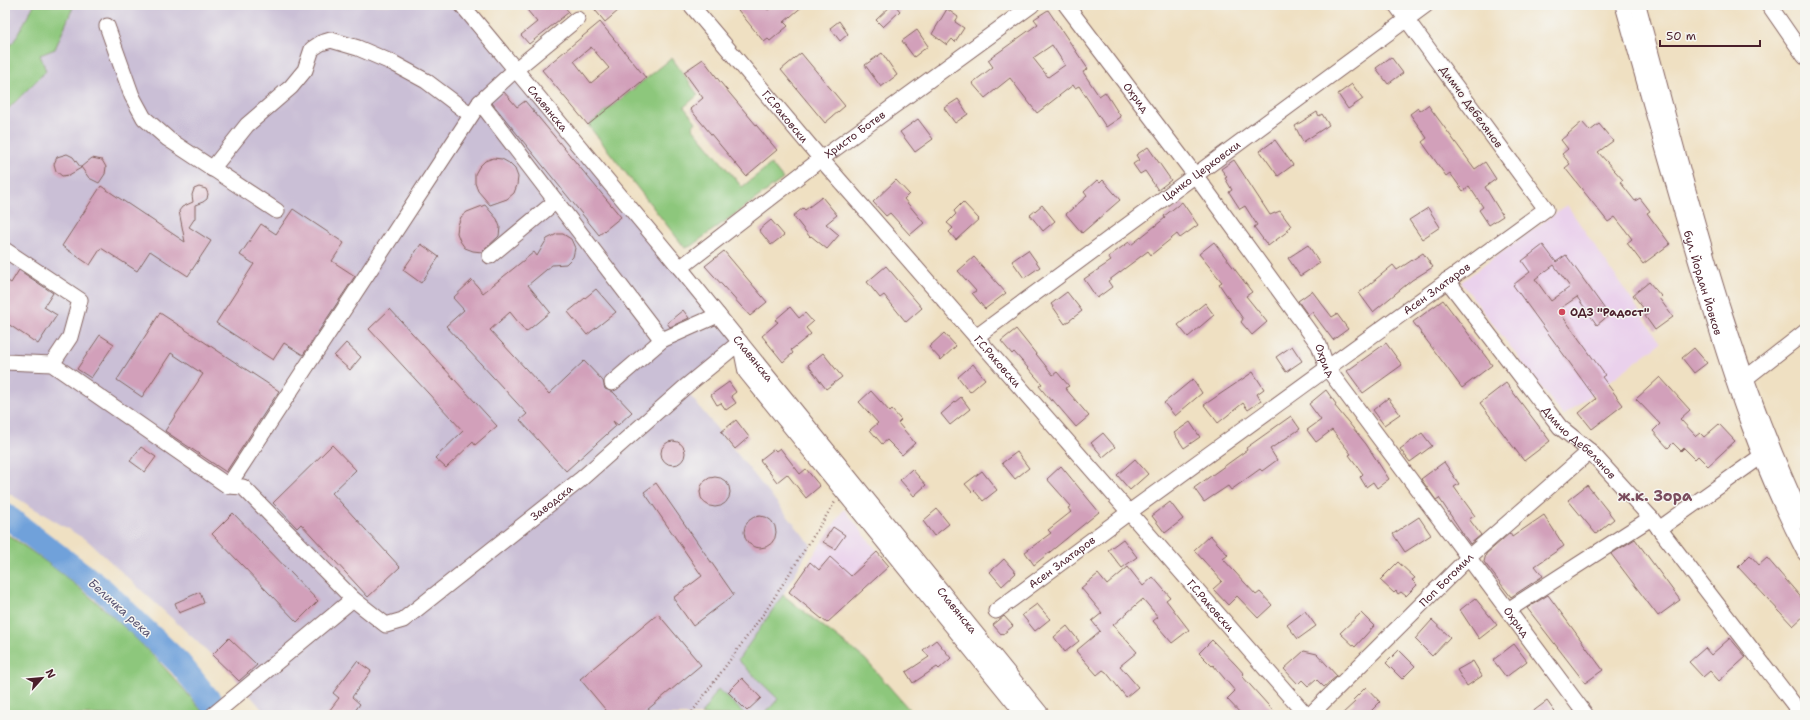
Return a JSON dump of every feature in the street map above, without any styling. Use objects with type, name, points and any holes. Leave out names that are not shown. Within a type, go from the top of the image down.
[{"type":"street","name":"Славянска","points":[[462,5],[680,268],[1042,715]]},
{"type":"street","name":"Г.С.Раковски","points":[[691,5],[821,159],[1128,513],[1306,715]]},
{"type":"street","name":"Христо Ботев","points":[[680,268],[821,159],[1032,5]]},
{"type":"street","name":"Охрид","points":[[1066,5],[1195,175],[1319,345],[1327,368],[1586,715]]},
{"type":"street","name":"Димчо Дебелянов","points":[[1396,5],[1546,209]]},
{"type":"street","name":"Цанко Церковски","points":[[976,337],[1426,5]]},
{"type":"street","name":"бул. Йордан Йовков","points":[[1623,5],[1687,231],[1734,386],[1760,457],[1805,553]]},
{"type":"street","name":"бул. Йордан Йовков","points":[[1638,5],[1696,218],[1746,378],[1770,444],[1805,522]]},
{"type":"street","points":[[1769,5],[1805,57]]},
{"type":"street","points":[[228,486],[480,102],[515,70],[576,19]]},
{"type":"street","points":[[106,26],[132,96],[144,118],[168,139],[277,211]]},
{"type":"street","points":[[212,169],[247,125],[291,87],[305,70],[312,49],[321,43],[331,40],[358,48],[393,63],[426,81],[472,115]]},
{"type":"street","points":[[480,102],[662,340]]},
{"type":"street","points":[[490,256],[556,201]]},
{"type":"street","name":"Асен Златаров","points":[[996,611],[1128,513],[1546,209]]},
{"type":"street","points":[[5,250],[80,300],[70,337],[52,364]]},
{"type":"street","name":"Димчо Дебелянов","points":[[1448,280],[1560,427],[1590,451],[1655,524],[1802,715]]},
{"type":"street","points":[[612,383],[662,340],[718,315]]},
{"type":"street","points":[[1746,378],[1805,332]]},
{"type":"street","points":[[740,342],[746,372],[1024,715]]},
{"type":"street","name":"Заводска","points":[[353,599],[386,625],[403,620],[580,480],[684,388],[740,342]]},
{"type":"street","points":[[5,362],[52,364],[228,486],[243,487],[353,599],[214,715]]},
{"type":"street","name":"Поп Богомил","points":[[1310,715],[1469,557],[1590,451]]},
{"type":"street","points":[[1508,610],[1655,524],[1760,457]]},
{"type":"path","points":[[690,715],[767,609],[842,490]]},
{"type":"shaded area","points":[[5,5],[34,5],[14,41],[5,51]]},
{"type":"shaded area","points":[[74,5],[462,5],[740,342],[684,388],[811,545],[783,595],[865,659],[914,715],[267,715],[230,672],[88,541],[5,491],[5,113],[46,71],[40,55],[55,49]]},
{"type":"shaded area","name":"ОДЗ \"Радост\"","points":[[1567,205],[1661,343],[1563,416],[1461,282]]},
{"type":"shaded area","points":[[844,509],[889,566],[827,623],[789,592]]},
{"type":"green space","points":[[34,5],[74,5],[55,49],[40,55],[46,71],[5,112],[5,51],[14,41]]},
{"type":"green space","points":[[672,58],[698,95],[684,107],[696,122],[692,127],[742,187],[771,164],[783,179],[691,246],[685,248],[588,125]]},
{"type":"green space","points":[[5,533],[60,572],[112,616],[161,664],[205,715],[5,715]]},
{"type":"green space","points":[[783,595],[865,659],[914,715],[764,715],[778,699],[738,660]]},
{"type":"green space","points":[[718,689],[746,715],[701,715]]},
{"type":"building","points":[[523,5],[563,5],[569,12],[529,44],[521,35],[537,22]]},
{"type":"building","points":[[591,5],[625,5],[605,22]]},
{"type":"building","points":[[734,5],[764,5],[768,10],[774,5],[804,5],[784,22],[788,26],[770,41],[768,39],[764,42]]},
{"type":"building","points":[[892,5],[895,5],[900,11],[883,27],[876,20]]},
{"type":"building","points":[[947,9],[958,17],[955,22],[964,28],[955,42],[952,39],[947,45],[932,34]]},
{"type":"building","points":[[1048,10],[1088,69],[1083,72],[1099,96],[1105,92],[1121,117],[1106,127],[1079,86],[1075,88],[1073,85],[1037,113],[1010,78],[985,98],[972,83],[993,67],[988,60],[1038,24],[1034,19]],"holes":[[[1052,45],[1065,65],[1048,77],[1033,58]]]},
{"type":"building","points":[[839,21],[848,34],[840,41],[830,28]]},
{"type":"building","points":[[600,22],[646,78],[588,125],[542,70]],"holes":[[[591,47],[609,68],[591,83],[574,61]]]},
{"type":"building","points":[[917,30],[928,46],[914,57],[902,41]]},
{"type":"building","points":[[801,53],[845,106],[825,123],[781,70]]},
{"type":"building","points":[[882,53],[897,75],[881,87],[865,65]]},
{"type":"building","points":[[1391,57],[1403,73],[1388,84],[1376,68]]},
{"type":"building","points":[[703,59],[777,150],[746,176],[690,109],[703,98],[684,72]]},
{"type":"building","points":[[1352,84],[1363,99],[1348,109],[1338,94]]},
{"type":"building","points":[[504,92],[517,107],[525,101],[621,217],[599,235],[492,103]]},
{"type":"building","points":[[958,99],[968,114],[955,123],[944,108]]},
{"type":"building","points":[[1428,105],[1475,169],[1485,162],[1496,179],[1485,187],[1503,216],[1489,225],[1479,210],[1483,207],[1469,186],[1463,191],[1450,173],[1446,176],[1422,142],[1427,138],[1410,114],[1418,108],[1420,111]]},
{"type":"building","points":[[1317,112],[1319,116],[1322,114],[1329,125],[1303,142],[1295,126]]},
{"type":"building","points":[[918,119],[933,139],[915,152],[900,132]]},
{"type":"building","points":[[1582,122],[1590,131],[1599,124],[1613,141],[1598,152],[1623,180],[1620,182],[1635,201],[1640,198],[1650,211],[1647,213],[1670,244],[1643,264],[1627,243],[1632,239],[1615,217],[1608,222],[1565,168],[1570,164],[1562,154],[1568,149],[1561,140]]},
{"type":"building","points":[[1275,140],[1293,165],[1278,176],[1260,151]]},
{"type":"building","points":[[1148,147],[1171,180],[1158,190],[1145,171],[1140,174],[1133,164],[1139,160],[1136,155]]},
{"type":"building","points":[[67,154],[73,157],[81,168],[69,175],[62,176],[56,171],[54,164],[57,157]]},
{"type":"building","points":[[92,158],[102,160],[106,167],[105,174],[99,183],[89,178],[81,167]]},
{"type":"building","points":[[493,158],[502,159],[509,163],[515,169],[518,177],[514,193],[507,199],[490,205],[478,191],[475,183],[475,174],[485,161]]},
{"type":"building","points":[[1234,160],[1270,215],[1280,211],[1291,226],[1286,230],[1288,231],[1268,246],[1254,227],[1257,225],[1245,206],[1240,209],[1229,192],[1232,190],[1225,178],[1227,177],[1221,169]]},
{"type":"building","points":[[896,180],[909,194],[904,199],[924,223],[910,235],[890,213],[886,216],[873,202]]},
{"type":"building","points":[[1097,180],[1100,183],[1103,180],[1120,200],[1082,233],[1066,214],[1087,196],[1084,192]]},
{"type":"building","points":[[101,186],[185,242],[179,211],[182,207],[193,202],[192,195],[194,189],[199,187],[206,189],[208,194],[207,199],[195,205],[195,218],[189,227],[211,241],[188,276],[150,251],[137,271],[101,248],[90,265],[62,246]]},
{"type":"building","points":[[822,197],[837,215],[826,224],[839,235],[827,249],[811,236],[810,237],[793,216],[803,208],[805,210]]},
{"type":"building","points":[[963,202],[979,219],[956,240],[949,232],[953,228],[947,223],[956,214],[954,211]]},
{"type":"building","points":[[1182,202],[1198,225],[1180,238],[1177,234],[1151,255],[1148,251],[1108,281],[1112,287],[1097,298],[1084,279],[1111,261],[1108,257],[1129,242],[1131,245],[1165,218],[1164,216]]},
{"type":"building","points":[[485,205],[497,219],[500,227],[499,236],[482,252],[473,251],[465,248],[460,241],[457,233],[458,225],[461,217],[467,212]]},
{"type":"building","points":[[1042,205],[1055,221],[1043,231],[1030,215]]},
{"type":"building","points":[[1428,208],[1440,227],[1422,239],[1409,220]]},
{"type":"building","points":[[293,209],[344,243],[332,261],[355,276],[303,355],[284,343],[273,360],[216,323],[254,264],[240,255],[261,224],[276,234]]},
{"type":"building","points":[[771,220],[784,235],[771,245],[759,230]]},
{"type":"building","points":[[557,234],[563,234],[571,239],[575,248],[573,257],[566,264],[552,265],[528,285],[550,312],[526,332],[510,312],[490,330],[549,394],[584,361],[603,381],[605,389],[613,392],[632,412],[618,425],[613,421],[616,426],[566,471],[520,420],[527,414],[446,326],[464,310],[453,298],[472,280],[483,293],[534,252],[537,256],[547,239]]},
{"type":"building","points":[[1214,242],[1252,292],[1246,296],[1267,322],[1252,335],[1241,322],[1243,319],[1219,284],[1222,282],[1199,254]]},
{"type":"building","points":[[421,244],[439,257],[421,283],[403,270]]},
{"type":"building","points":[[1308,245],[1320,263],[1300,276],[1288,258]]},
{"type":"building","points":[[1543,245],[1556,262],[1566,255],[1609,315],[1597,325],[1577,297],[1558,310],[1605,375],[1602,377],[1623,405],[1592,429],[1579,413],[1596,399],[1513,285],[1530,272],[1522,261]],"holes":[[[1554,265],[1570,287],[1551,301],[1535,279]]]},
{"type":"building","points":[[1028,250],[1040,267],[1024,278],[1012,261]]},
{"type":"building","points":[[724,251],[767,302],[750,316],[705,266]]},
{"type":"building","points":[[1423,253],[1433,267],[1412,280],[1373,312],[1359,293],[1393,265],[1397,270]]},
{"type":"building","points":[[974,257],[1006,293],[985,309],[972,293],[976,291],[958,271]]},
{"type":"building","points":[[886,266],[922,308],[906,322],[884,295],[880,298],[867,282]]},
{"type":"building","points":[[19,270],[53,293],[44,307],[57,315],[38,344],[5,322],[5,279],[11,283]]},
{"type":"building","points":[[1649,282],[1661,296],[1659,298],[1673,317],[1655,330],[1645,316],[1648,314],[1633,295]]},
{"type":"building","points":[[596,289],[616,312],[587,335],[568,312]]},
{"type":"building","points":[[1312,291],[1332,317],[1337,314],[1348,329],[1333,340],[1312,312],[1308,315],[1298,301]]},
{"type":"building","points":[[1067,292],[1082,311],[1065,324],[1051,304]]},
{"type":"building","points":[[1443,300],[1492,365],[1462,388],[1413,322]]},
{"type":"building","points":[[1205,303],[1214,315],[1188,337],[1178,325]]},
{"type":"building","points":[[790,307],[799,318],[805,313],[813,322],[806,328],[811,334],[791,350],[793,353],[783,362],[762,336],[778,322],[775,320]]},
{"type":"building","points":[[390,309],[497,426],[475,445],[473,442],[446,468],[435,458],[463,431],[369,329]]},
{"type":"building","points":[[683,310],[689,318],[670,327],[667,323]]},
{"type":"building","points":[[160,313],[279,391],[226,472],[165,431],[203,374],[171,353],[142,397],[117,380]]},
{"type":"building","points":[[1016,329],[1053,375],[1057,372],[1069,386],[1065,388],[1089,416],[1076,427],[1039,386],[1042,384],[1014,352],[1012,354],[1001,341]]},
{"type":"building","points":[[944,333],[956,346],[941,360],[929,347]]},
{"type":"building","points":[[100,335],[114,344],[91,378],[77,369]]},
{"type":"building","points":[[346,343],[361,357],[350,370],[334,356]]},
{"type":"building","points":[[1386,343],[1402,365],[1363,393],[1347,371]]},
{"type":"building","points":[[1292,346],[1302,361],[1286,372],[1276,357]]},
{"type":"building","points":[[1694,348],[1707,363],[1694,373],[1682,358]]},
{"type":"building","points":[[823,353],[842,377],[826,389],[808,365]]},
{"type":"building","points":[[973,364],[985,379],[970,392],[958,377]]},
{"type":"building","points":[[1253,372],[1264,389],[1257,394],[1261,401],[1248,410],[1243,403],[1218,423],[1204,405]]},
{"type":"building","points":[[1660,377],[1690,410],[1680,419],[1696,436],[1700,433],[1704,437],[1719,424],[1735,441],[1708,466],[1698,456],[1695,459],[1684,448],[1681,451],[1673,443],[1668,448],[1653,431],[1660,424],[1636,399]]},
{"type":"building","points":[[1193,379],[1202,393],[1175,416],[1164,403]]},
{"type":"building","points":[[729,382],[736,392],[731,396],[736,403],[726,410],[721,403],[717,405],[711,395]]},
{"type":"building","points":[[1506,383],[1550,441],[1524,461],[1480,403]]},
{"type":"building","points":[[1326,390],[1336,404],[1335,406],[1366,444],[1389,479],[1377,488],[1373,482],[1366,487],[1360,477],[1363,474],[1349,455],[1351,454],[1332,430],[1316,442],[1307,430],[1321,420],[1309,404]]},
{"type":"building","points":[[871,391],[890,412],[892,410],[901,420],[898,423],[915,443],[902,455],[887,440],[882,444],[870,430],[878,423],[859,402]]},
{"type":"building","points":[[961,397],[970,409],[950,425],[941,414]]},
{"type":"building","points":[[1388,398],[1400,414],[1384,425],[1373,410]]},
{"type":"building","points":[[1291,416],[1300,429],[1270,449],[1277,460],[1262,471],[1260,469],[1231,490],[1228,486],[1204,502],[1194,488]]},
{"type":"building","points":[[736,420],[749,437],[735,449],[721,432]]},
{"type":"building","points":[[1190,422],[1200,437],[1184,448],[1174,433]]},
{"type":"building","points":[[1103,433],[1115,447],[1103,457],[1091,443]]},
{"type":"building","points":[[1422,433],[1432,446],[1410,462],[1400,449]]},
{"type":"building","points":[[673,441],[682,444],[685,453],[682,462],[673,465],[664,462],[661,453],[664,444]]},
{"type":"building","points":[[332,445],[356,470],[332,493],[400,567],[368,597],[301,524],[297,528],[273,503]]},
{"type":"building","points":[[141,447],[156,457],[145,472],[130,461]]},
{"type":"building","points":[[780,448],[800,474],[806,469],[820,486],[806,498],[787,474],[777,482],[760,460],[774,449],[776,451]]},
{"type":"building","points":[[1017,452],[1029,468],[1015,479],[1002,463]]},
{"type":"building","points":[[1135,459],[1148,474],[1130,490],[1117,475]]},
{"type":"building","points":[[1444,462],[1459,484],[1454,487],[1475,516],[1469,519],[1481,535],[1470,544],[1439,498],[1436,500],[1421,479]]},
{"type":"building","points":[[1061,466],[1099,512],[1034,565],[1025,552],[1051,533],[1048,530],[1071,512],[1068,508],[1071,506],[1047,479]]},
{"type":"building","points":[[912,469],[926,485],[914,496],[900,480]]},
{"type":"building","points":[[982,471],[997,490],[983,501],[974,490],[972,492],[965,484]]},
{"type":"building","points":[[715,477],[726,481],[730,492],[726,503],[715,507],[704,503],[700,492],[704,481]]},
{"type":"building","points":[[656,483],[734,595],[693,626],[673,598],[702,576],[644,492]]},
{"type":"building","points":[[1587,485],[1614,519],[1596,534],[1568,500]]},
{"type":"building","points":[[1170,502],[1183,519],[1165,533],[1152,516]]},
{"type":"building","points":[[937,509],[949,524],[934,536],[923,521]]},
{"type":"building","points":[[233,513],[318,601],[297,622],[212,534]]},
{"type":"building","points":[[1544,515],[1564,546],[1535,566],[1543,576],[1511,597],[1484,562],[1486,554],[1510,533],[1512,537]]},
{"type":"building","points":[[757,516],[763,516],[773,523],[776,532],[775,538],[769,545],[763,548],[757,548],[747,541],[744,535],[744,529],[751,519]]},
{"type":"building","points":[[1419,517],[1431,535],[1405,552],[1393,534]]},
{"type":"building","points":[[833,527],[845,535],[835,549],[823,542]]},
{"type":"building","points":[[1210,535],[1228,555],[1223,559],[1256,595],[1260,592],[1272,605],[1258,618],[1237,596],[1228,605],[1213,589],[1222,581],[1194,550]]},
{"type":"building","points":[[1123,539],[1137,557],[1122,568],[1108,550]]},
{"type":"building","points":[[1635,539],[1680,600],[1658,616],[1611,554]]},
{"type":"building","points":[[877,552],[889,566],[827,623],[789,592],[810,562],[819,570],[830,557],[851,576]]},
{"type":"building","points":[[1750,555],[1759,565],[1767,558],[1805,602],[1805,615],[1793,626],[1738,567]]},
{"type":"building","points":[[1004,559],[1016,573],[1002,586],[990,572]]},
{"type":"building","points":[[1398,562],[1415,578],[1412,580],[1417,585],[1406,596],[1401,592],[1398,594],[1396,591],[1394,593],[1380,580]]},
{"type":"building","points":[[1128,567],[1143,586],[1153,577],[1170,597],[1166,600],[1189,630],[1172,643],[1153,621],[1158,617],[1143,599],[1113,625],[1137,652],[1120,666],[1138,687],[1126,697],[1106,672],[1103,670],[1097,675],[1076,651],[1100,631],[1092,621],[1102,613],[1081,588],[1098,574],[1107,585]]},
{"type":"building","points":[[200,592],[204,603],[179,613],[175,603]]},
{"type":"building","points":[[1548,595],[1603,670],[1585,683],[1527,608]]},
{"type":"building","points":[[1475,598],[1497,625],[1479,639],[1460,610]]},
{"type":"building","points":[[1037,604],[1050,619],[1035,631],[1022,615]]},
{"type":"building","points":[[1305,611],[1316,626],[1298,639],[1287,625]]},
{"type":"building","points":[[1361,613],[1374,626],[1355,647],[1340,633]]},
{"type":"building","points":[[658,614],[701,665],[641,715],[610,715],[580,679]]},
{"type":"building","points":[[1004,616],[1013,626],[1002,635],[993,625]]},
{"type":"building","points":[[1432,620],[1450,637],[1432,656],[1415,639]]},
{"type":"building","points":[[1067,626],[1079,641],[1065,652],[1054,637]]},
{"type":"building","points":[[229,638],[257,665],[239,681],[212,655]]},
{"type":"building","points":[[1730,638],[1746,657],[1719,681],[1710,671],[1703,677],[1689,662],[1705,648],[1711,655]]},
{"type":"building","points":[[936,640],[951,658],[939,669],[937,667],[913,683],[906,672],[929,657],[923,650]]},
{"type":"building","points":[[1212,640],[1244,674],[1242,676],[1277,715],[1242,715],[1227,699],[1235,691],[1213,665],[1212,666],[1199,653]]},
{"type":"building","points":[[1514,644],[1527,661],[1506,677],[1493,660]]},
{"type":"building","points":[[1399,650],[1415,666],[1402,679],[1386,663]]},
{"type":"building","points":[[1304,651],[1317,654],[1337,676],[1324,687],[1316,679],[1308,686],[1302,680],[1298,684],[1284,669]]},
{"type":"building","points":[[357,661],[371,671],[352,697],[360,704],[352,715],[326,715],[339,698],[333,693]]},
{"type":"building","points":[[1473,661],[1482,676],[1467,686],[1457,670]]},
{"type":"building","points":[[742,678],[761,698],[747,711],[728,692]]},
{"type":"building","points":[[1366,687],[1380,702],[1367,715],[1341,715],[1355,702],[1353,700]]},
{"type":"building","points":[[1547,701],[1557,715],[1528,715]]},
{"type":"waterway","name":"Беличка река","points":[[5,515],[103,590],[180,664],[221,715]]},
{"type":"place","name":"ОДЗ \"Радост\"","points":[[1562,312]]},
{"type":"district","name":"ж.к. Зора","points":[[1655,496]]}]
